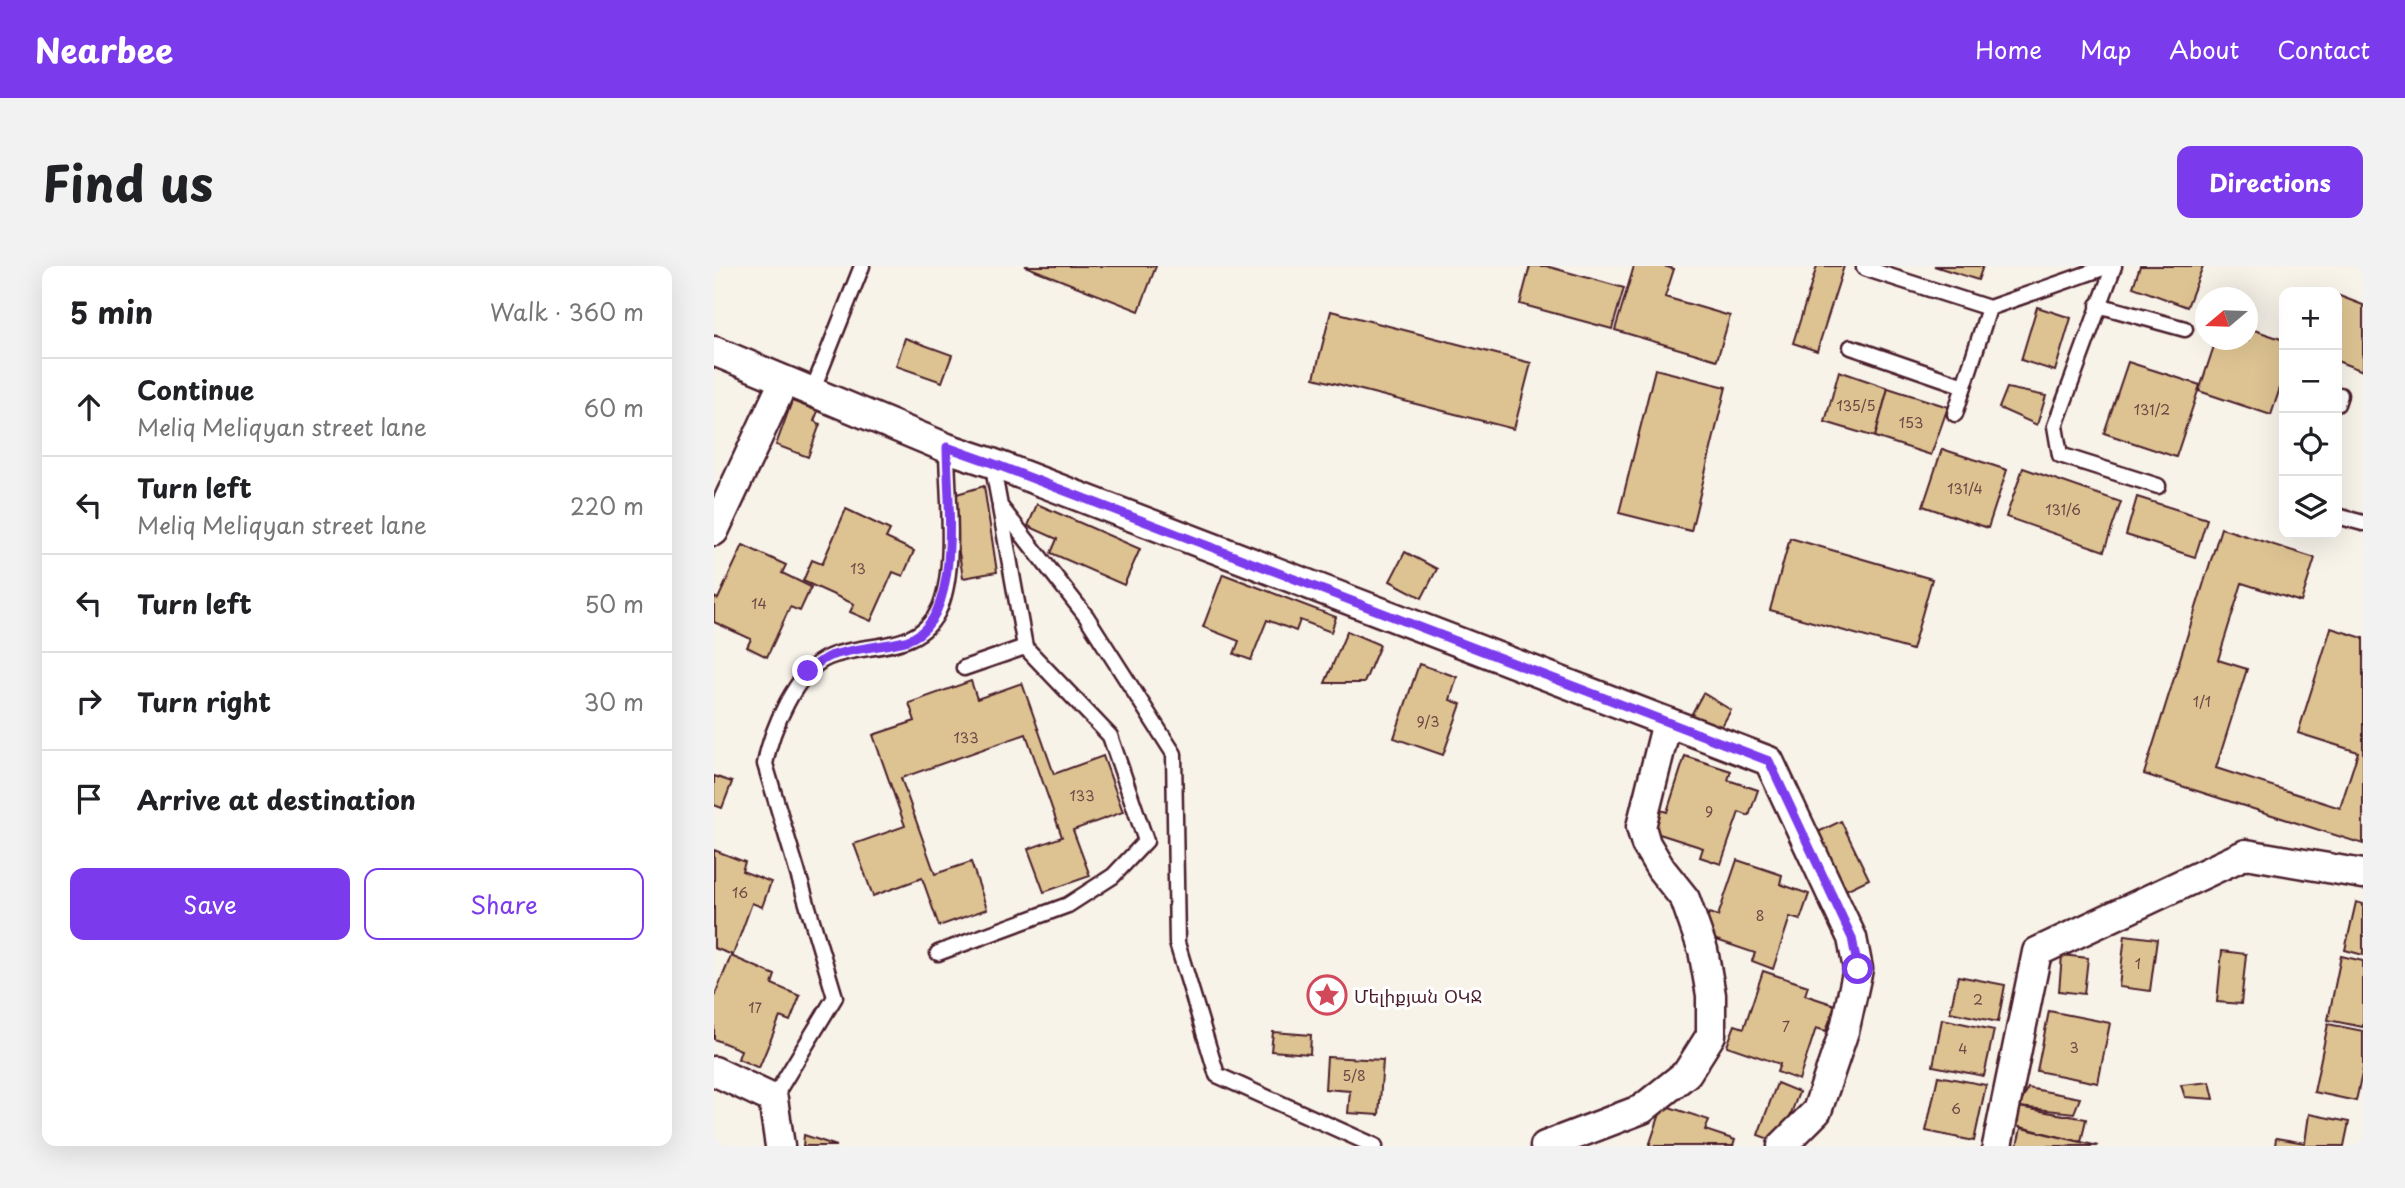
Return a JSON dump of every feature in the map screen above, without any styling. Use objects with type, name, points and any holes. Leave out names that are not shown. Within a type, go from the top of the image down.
[{"type":"street","points":[[714,351],[947,447],[1769,761],[1852,938],[1858,969],[1845,1028],[1817,1111],[1782,1146]]},
{"type":"street","points":[[714,531],[784,381]]},
{"type":"street","points":[[1545,1146],[1642,1109],[1687,1073],[1711,1035],[1711,995],[1703,950],[1685,899],[1656,861],[1646,844],[1641,827],[1667,722]]},
{"type":"street","points":[[1997,1146],[2036,952],[2246,854],[2363,874]]},
{"type":"street","points":[[714,1071],[773,1099],[780,1146]]},
{"type":"lane","points":[[812,392],[862,266]]},
{"type":"lane","points":[[2112,266],[2055,426],[2060,455],[2158,486]]},
{"type":"lane","points":[[1864,268],[1989,308],[2112,266]]},
{"type":"lane","points":[[2098,305],[2185,330]]},
{"type":"lane","points":[[1955,414],[1989,308]]},
{"type":"lane","points":[[1851,347],[1964,386]]},
{"type":"lane","points":[[773,1099],[835,997],[765,764],[769,745],[798,684],[808,671],[828,657],[905,641],[918,636],[929,626],[940,607],[949,569],[947,447]]},
{"type":"lane","points":[[938,953],[1068,905],[1113,876],[1146,841],[1110,736],[1024,647],[992,463]]},
{"type":"lane","points":[[1000,506],[1086,616],[1174,754],[1177,943],[1217,1075],[1351,1141],[1375,1146]]},
{"type":"lane","points":[[2342,517],[2363,523]]},
{"type":"lane","points":[[964,668],[1024,647]]},
{"type":"building","points":[[1025,266],[1156,266],[1139,311]]},
{"type":"building","points":[[1530,266],[1546,266],[1624,288],[1612,329],[1520,304]]},
{"type":"building","points":[[1634,266],[1664,266],[1674,269],[1665,297],[1730,316],[1717,360],[1615,330]]},
{"type":"building","points":[[1817,266],[1844,266],[1817,351],[1793,343]]},
{"type":"building","points":[[1934,266],[1983,266],[1978,280]]},
{"type":"building","points":[[2140,266],[2203,266],[2187,307],[2133,287]]},
{"type":"building","points":[[2342,297],[2363,305],[2363,371],[2342,363]]},
{"type":"building","points":[[2037,307],[2071,318],[2055,371],[2021,360]]},
{"type":"building","points":[[1331,311],[1531,363],[1514,429],[1314,378]]},
{"type":"building","points":[[2258,331],[2279,338],[2279,391],[2271,415],[2199,391],[2213,350],[2258,350]]},
{"type":"building","points":[[905,338],[952,355],[942,382],[896,366]]},
{"type":"building","points":[[2128,362],[2200,385],[2176,457],[2104,433]]},
{"type":"building","points":[[1655,369],[1726,387],[1691,531],[1619,513]]},
{"type":"building","points":[[1839,371],[1888,388],[1875,437],[1825,422]]},
{"type":"building","points":[[1888,388],[1948,407],[1931,455],[1875,437]]},
{"type":"building","points":[[2007,388],[2046,396],[2037,425],[1999,408]]},
{"type":"building","points":[[792,401],[818,411],[814,421],[820,424],[808,457],[776,445]]},
{"type":"building","points":[[1942,449],[2007,470],[1988,528],[1923,506]]},
{"type":"building","points":[[2023,468],[2121,502],[2104,551],[2006,517]]},
{"type":"building","points":[[984,486],[997,572],[963,578],[950,496]]},
{"type":"building","points":[[2137,497],[2207,519],[2195,557],[2126,535]]},
{"type":"building","points":[[1037,504],[1140,549],[1124,585],[1051,553],[1057,539],[1028,526]]},
{"type":"building","points":[[846,509],[890,530],[886,538],[914,551],[903,576],[893,572],[871,621],[850,612],[854,604],[803,581],[812,560],[822,564]]},
{"type":"building","points":[[2221,528],[2315,558],[2301,602],[2242,583],[2218,660],[2247,669],[2216,768],[2340,808],[2358,752],[2298,733],[2331,628],[2363,638],[2363,844],[2144,774]]},
{"type":"building","points":[[1790,538],[1932,579],[1912,650],[1770,610]]},
{"type":"building","points":[[743,545],[786,565],[782,573],[811,587],[800,611],[790,607],[767,657],[747,647],[751,639],[714,622],[714,597],[718,599]]},
{"type":"building","points":[[1405,552],[1437,569],[1422,598],[1390,581]]},
{"type":"building","points":[[1223,574],[1336,617],[1331,632],[1300,620],[1296,631],[1267,620],[1251,660],[1234,654],[1239,641],[1203,627]]},
{"type":"building","points":[[1347,631],[1380,645],[1364,683],[1325,683]]},
{"type":"building","points":[[1419,664],[1457,677],[1450,700],[1461,704],[1443,755],[1394,738]]},
{"type":"building","points":[[971,681],[977,699],[1022,683],[1054,774],[1103,756],[1123,812],[1073,830],[1090,876],[1044,892],[1028,849],[1062,837],[1026,734],[901,778],[935,874],[971,862],[987,909],[939,926],[922,878],[873,896],[854,844],[905,826],[873,735],[915,721],[909,703]]},
{"type":"building","points":[[1703,693],[1731,710],[1718,733],[1690,717]]},
{"type":"building","points":[[1685,756],[1731,771],[1728,780],[1758,790],[1749,816],[1739,812],[1721,864],[1700,857],[1703,848],[1650,831],[1657,809],[1667,812]]},
{"type":"building","points":[[714,776],[732,782],[722,808],[714,805]]},
{"type":"building","points":[[1841,821],[1869,879],[1846,890],[1818,832]]},
{"type":"building","points":[[714,850],[745,862],[742,871],[771,882],[762,907],[752,903],[733,955],[714,948]]},
{"type":"building","points":[[1737,860],[1782,875],[1780,884],[1809,894],[1800,920],[1790,917],[1773,969],[1752,961],[1755,953],[1702,935],[1709,913],[1718,916]]},
{"type":"building","points":[[2356,902],[2363,904],[2363,955],[2345,950]]},
{"type":"building","points":[[2125,935],[2157,939],[2150,991],[2119,987]]},
{"type":"building","points":[[2222,951],[2246,954],[2241,1004],[2217,1002]]},
{"type":"building","points":[[2062,955],[2088,958],[2084,994],[2059,991]]},
{"type":"building","points":[[731,956],[775,975],[772,984],[800,996],[790,1021],[780,1017],[759,1068],[738,1059],[741,1050],[714,1039],[714,997]]},
{"type":"building","points":[[2341,956],[2363,961],[2363,1027],[2328,1020]]},
{"type":"building","points":[[1763,971],[1808,986],[1805,995],[1835,1005],[1826,1031],[1816,1028],[1799,1080],[1777,1072],[1780,1064],[1727,1046],[1735,1025],[1744,1028]]},
{"type":"building","points":[[1958,976],[2005,985],[1998,1022],[1950,1012]]},
{"type":"building","points":[[2049,1011],[2110,1023],[2098,1083],[2037,1071]]},
{"type":"building","points":[[1942,1019],[1994,1030],[1984,1076],[1933,1066]]},
{"type":"building","points":[[2328,1024],[2363,1031],[2363,1069],[2356,1101],[2314,1092]]},
{"type":"building","points":[[1273,1032],[1311,1035],[1310,1054],[1271,1051]]},
{"type":"building","points":[[1327,1057],[1383,1060],[1379,1115],[1348,1113],[1350,1091],[1325,1089]]},
{"type":"building","points":[[1938,1076],[1986,1085],[1974,1141],[1926,1131]]},
{"type":"building","points":[[2210,1082],[2214,1099],[2185,1097],[2181,1085]]},
{"type":"building","points":[[1777,1083],[1799,1092],[1780,1143],[1758,1135]]},
{"type":"building","points":[[2028,1088],[2080,1098],[2074,1113],[2019,1107]]},
{"type":"building","points":[[1663,1105],[1709,1120],[1705,1130],[1735,1140],[1733,1146],[1649,1146]]},
{"type":"building","points":[[2019,1107],[2086,1119],[2081,1142],[2016,1126]]},
{"type":"building","points":[[2309,1114],[2349,1122],[2344,1146],[2275,1146],[2276,1138],[2305,1143]]},
{"type":"building","points":[[2021,1128],[2081,1142],[2098,1146],[2017,1146]]},
{"type":"building","points":[[804,1135],[837,1146],[803,1146]]},
{"type":"place","name":"Մելիքյան ՕԿՋ","points":[[1327,995]]},
{"type":"route","points":[[808,671],[828,657],[905,641],[918,636],[929,626],[940,607],[949,569],[947,447],[1769,761],[1852,938],[1858,969]]}]
